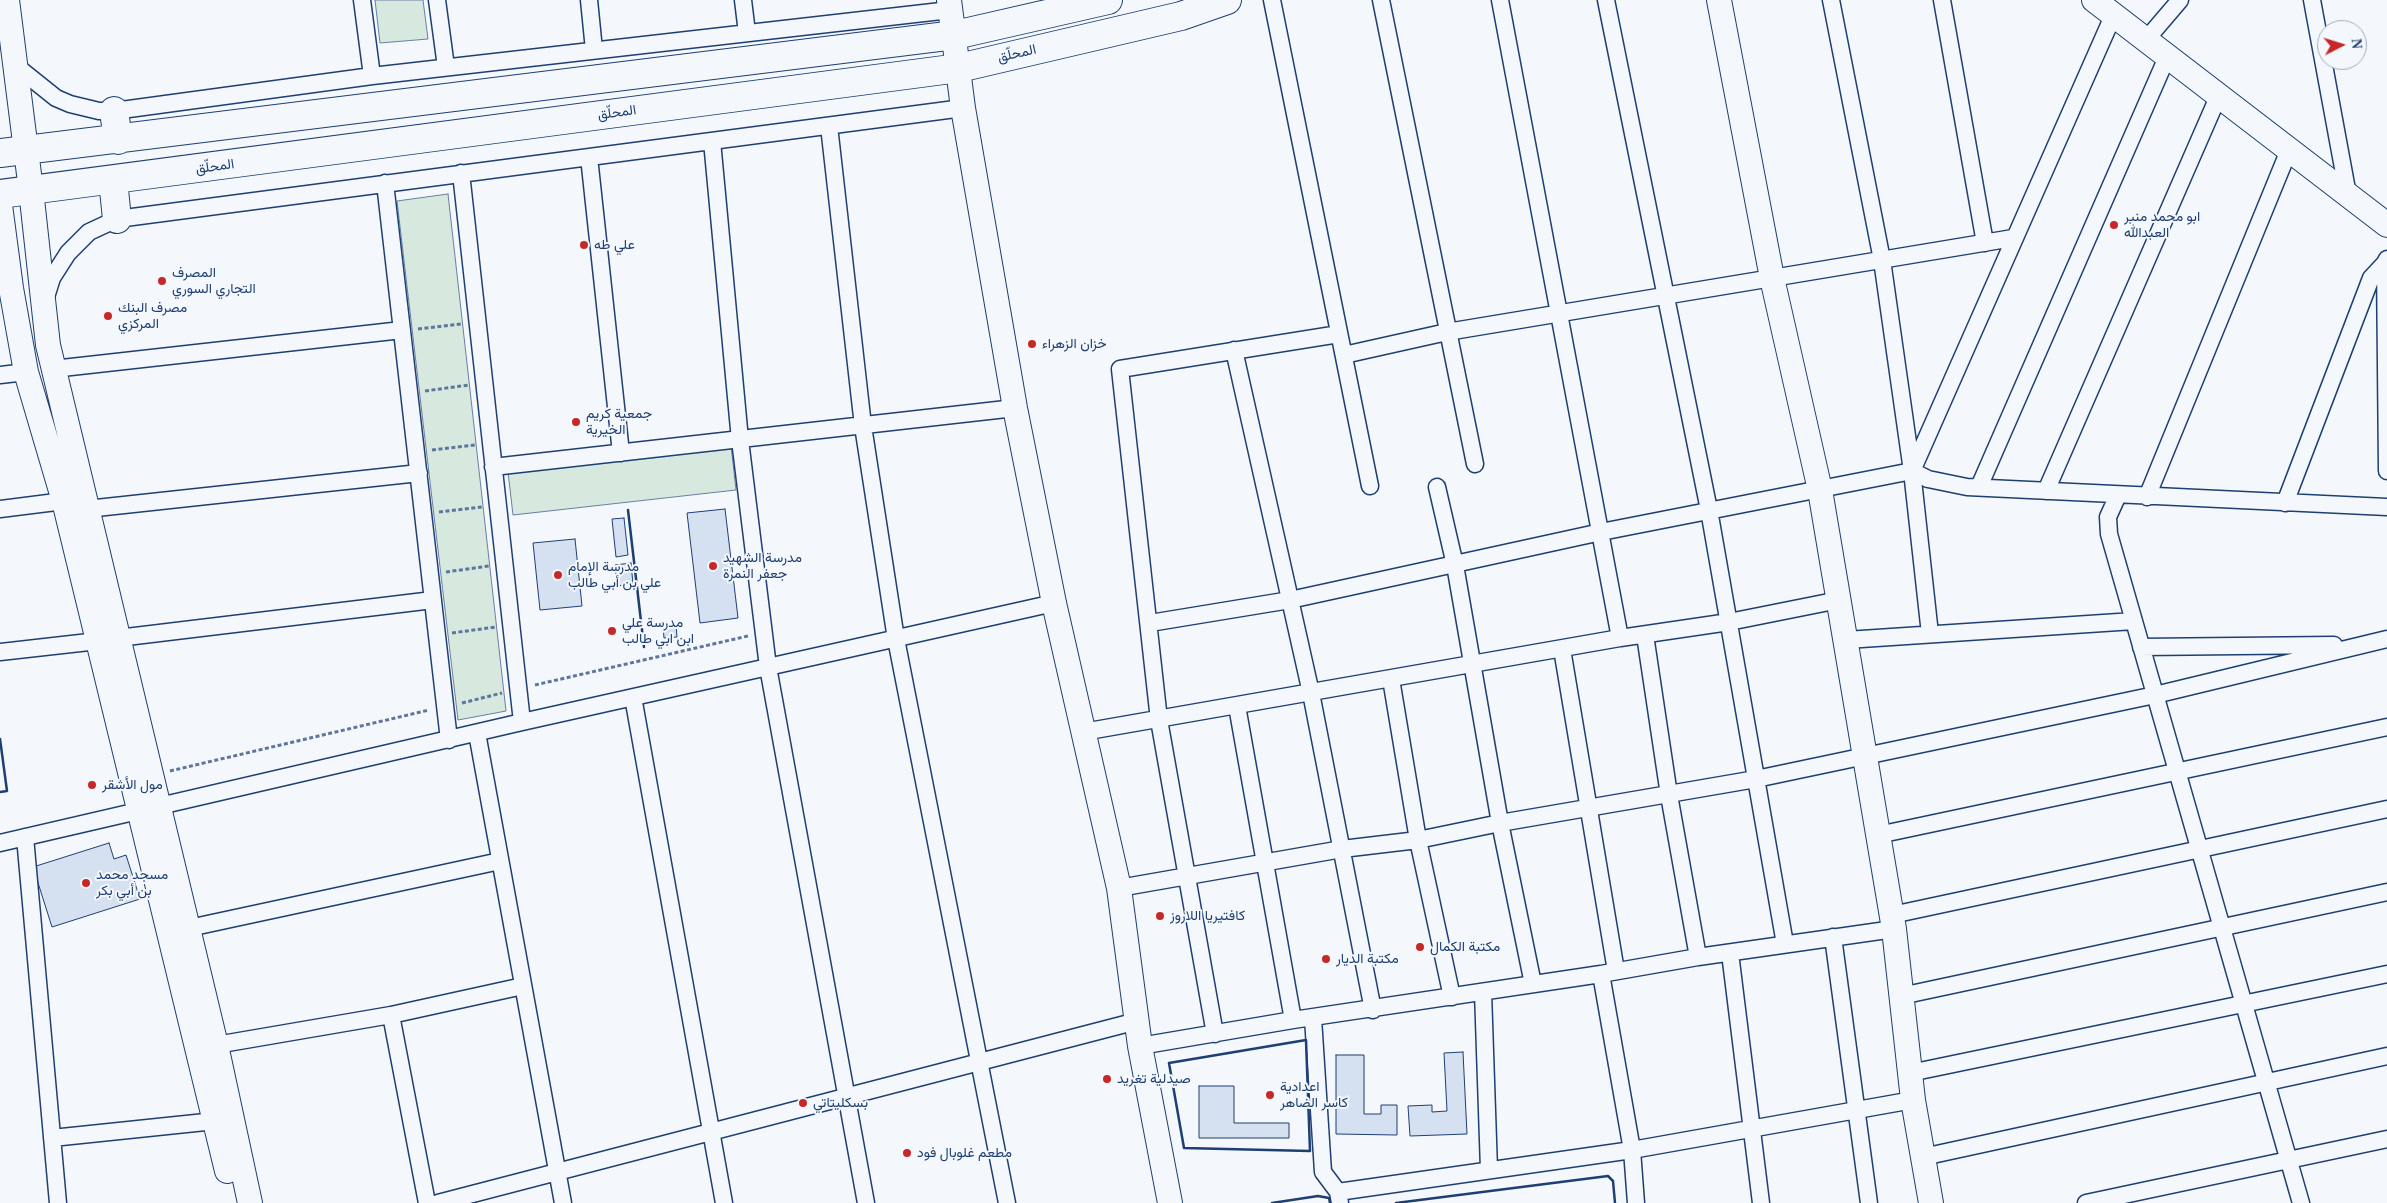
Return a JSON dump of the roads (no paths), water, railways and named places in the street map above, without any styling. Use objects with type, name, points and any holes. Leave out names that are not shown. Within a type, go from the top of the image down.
[{"type":"highway","points":[[13,152],[118,140],[951,15],[1108,0]]},
{"type":"highway","name":"المحلّق","points":[[0,194],[959,68],[1181,16],[1227,0]]},
{"type":"highway","points":[[114,111],[118,140]]},
{"type":"highway","points":[[113,180],[117,219]]},
{"type":"main road","points":[[7,0],[16,66],[13,152],[31,190],[48,345],[87,509],[108,639]]},
{"type":"main road","points":[[1719,0],[1772,278],[1820,490],[1893,922],[1912,1100],[1931,1203]]},
{"type":"main road","points":[[2094,0],[2387,225]]},
{"type":"main road","points":[[951,15],[963,108],[1015,408],[1054,603],[1118,888],[1140,1046],[1170,1203]]},
{"type":"main road","points":[[0,205],[5,283],[26,372],[64,501],[108,639],[149,808],[234,1203]]},
{"type":"main road","points":[[149,808],[189,928],[250,1203]]},
{"type":"street","points":[[362,0],[372,76]]},
{"type":"street","points":[[437,0],[446,67]]},
{"type":"street","points":[[589,0],[594,50]]},
{"type":"street","points":[[743,0],[747,33]]},
{"type":"street","points":[[1272,0],[1370,486]]},
{"type":"street","points":[[1381,0],[1475,464]]},
{"type":"street","points":[[1500,0],[1620,638]]},
{"type":"street","points":[[1606,0],[1664,295],[1709,510],[1785,944]]},
{"type":"street","points":[[1831,0],[1882,260],[1912,471],[1930,634]]},
{"type":"street","points":[[1942,0],[1985,243]]},
{"type":"street","points":[[2145,40],[2180,0]]},
{"type":"street","points":[[2312,0],[2348,195]]},
{"type":"street","points":[[16,66],[56,98],[70,104],[99,111],[114,111],[372,76],[594,50],[747,33],[951,15]]},
{"type":"street","points":[[1912,471],[2013,238],[2113,16]]},
{"type":"street","points":[[1979,487],[2167,57]]},
{"type":"street","points":[[2046,491],[2218,96]]},
{"type":"street","points":[[44,307],[52,278],[68,253],[89,232],[117,219],[963,108]]},
{"type":"street","points":[[828,126],[863,426],[896,638],[981,1062],[1007,1203]]},
{"type":"street","points":[[712,141],[740,440],[768,667],[866,1203]]},
{"type":"street","points":[[2147,497],[2289,150]]},
{"type":"street","points":[[589,157],[621,453]]},
{"type":"street","points":[[461,173],[522,722]]},
{"type":"street","points":[[385,183],[449,740]]},
{"type":"street","points":[[1344,355],[1447,332],[1560,315],[1664,295],[2013,238]]},
{"type":"street","points":[[2285,503],[2371,278],[2386,261]]},
{"type":"street","points":[[2386,261],[2387,471]]},
{"type":"street","points":[[53,369],[402,330]]},
{"type":"street","points":[[1215,1034],[1159,720],[1150,623],[1120,369],[1339,334]]},
{"type":"street","points":[[1234,350],[1311,693],[1373,1010]]},
{"type":"street","points":[[0,375],[26,372]]},
{"type":"street","points":[[493,467],[1015,408]]},
{"type":"street","points":[[1150,623],[1290,600],[1455,566],[1601,532],[1912,471],[1928,479],[1979,487],[2147,497],[2387,507]]},
{"type":"street","points":[[87,509],[419,473]]},
{"type":"street","points":[[1437,487],[1474,664],[1500,823],[1533,984]]},
{"type":"street","points":[[2118,495],[2108,518],[2109,534],[2301,1203]]},
{"type":"street","points":[[0,509],[64,501]]},
{"type":"street","points":[[0,652],[433,600]]},
{"type":"street","points":[[1083,732],[1620,638],[1729,622],[1839,600]]},
{"type":"street","points":[[0,843],[522,722],[1054,603]]},
{"type":"street","points":[[1846,640],[2134,621]]},
{"type":"street","points":[[1645,635],[1669,794],[1698,957]]},
{"type":"street","points":[[1118,888],[1342,849],[1418,840],[1500,823],[1756,779],[2155,695],[2387,639]]},
{"type":"street","points":[[2141,647],[2362,645]]},
{"type":"street","points":[[1562,649],[1589,809],[1632,1150],[1636,1203]]},
{"type":"street","points":[[1391,679],[1418,840],[1452,997]]},
{"type":"street","points":[[632,697],[724,1203]]},
{"type":"street","points":[[1237,706],[1263,863],[1293,1020]]},
{"type":"street","points":[[1878,835],[2387,727]]},
{"type":"street","points":[[477,733],[563,1203]]},
{"type":"street","points":[[1140,1046],[1293,1020],[1373,1010],[1833,937],[2199,849],[2387,809]]},
{"type":"street","points":[[25,837],[58,1203]]},
{"type":"street","points":[[189,928],[500,861]]},
{"type":"street","points":[[1901,996],[2387,892]]},
{"type":"street","points":[[1833,937],[1869,1203]]},
{"type":"street","points":[[1730,953],[1761,1203]]},
{"type":"street","points":[[1910,1073],[2387,974]]},
{"type":"street","points":[[216,1044],[391,1016],[523,986]]},
{"type":"street","points":[[1483,992],[1490,1170]]},
{"type":"street","points":[[391,1016],[427,1203]]},
{"type":"street","points":[[1313,1018],[1323,1172],[1339,1197],[1490,1170],[1632,1150],[1912,1100]]},
{"type":"street","points":[[438,1203],[1137,1021]]},
{"type":"street","points":[[1923,1157],[2387,1056]]},
{"type":"street","points":[[52,1138],[215,1121]]},
{"type":"street","points":[[2086,1203],[2387,1139]]},
{"type":"place","name":"ابو محمد منير العبدالله","points":[[2114,225]]},
{"type":"place","name":"علي طه","points":[[584,245]]},
{"type":"place","name":"المصرف التجاري السوري","points":[[162,281]]},
{"type":"place","name":"مصرف البنك المركزي","points":[[108,316]]},
{"type":"place","name":"خزان الزهراء","points":[[1032,344]]},
{"type":"place","name":"جمعية كريم الخيرية","points":[[576,422]]},
{"type":"place","name":"مدرسة الشهيد جعفر النمرة","points":[[713,566]]},
{"type":"place","name":"مدرسة الإمام علي بن أبي طالب","points":[[558,575]]},
{"type":"place","name":"مدرسة علي ابن ابي طالب","points":[[612,631]]},
{"type":"place","name":"مول الأشقر","points":[[92,785]]},
{"type":"place","name":"مسجد محمد بن أبي بكر","points":[[86,883]]},
{"type":"place","name":"كافتيريا اللاروز","points":[[1160,916]]},
{"type":"place","name":"مكتبة الكمال","points":[[1420,947]]},
{"type":"place","name":"مكتبة الديار","points":[[1326,959]]},
{"type":"place","name":"صيدلية تغريد","points":[[1107,1079]]},
{"type":"place","name":"اعدادية كاسر الضاهر","points":[[1270,1095]]},
{"type":"place","name":"بسكليتاتي","points":[[803,1103]]},
{"type":"place","name":"مطعم غلوبال فود","points":[[907,1153]]}]
